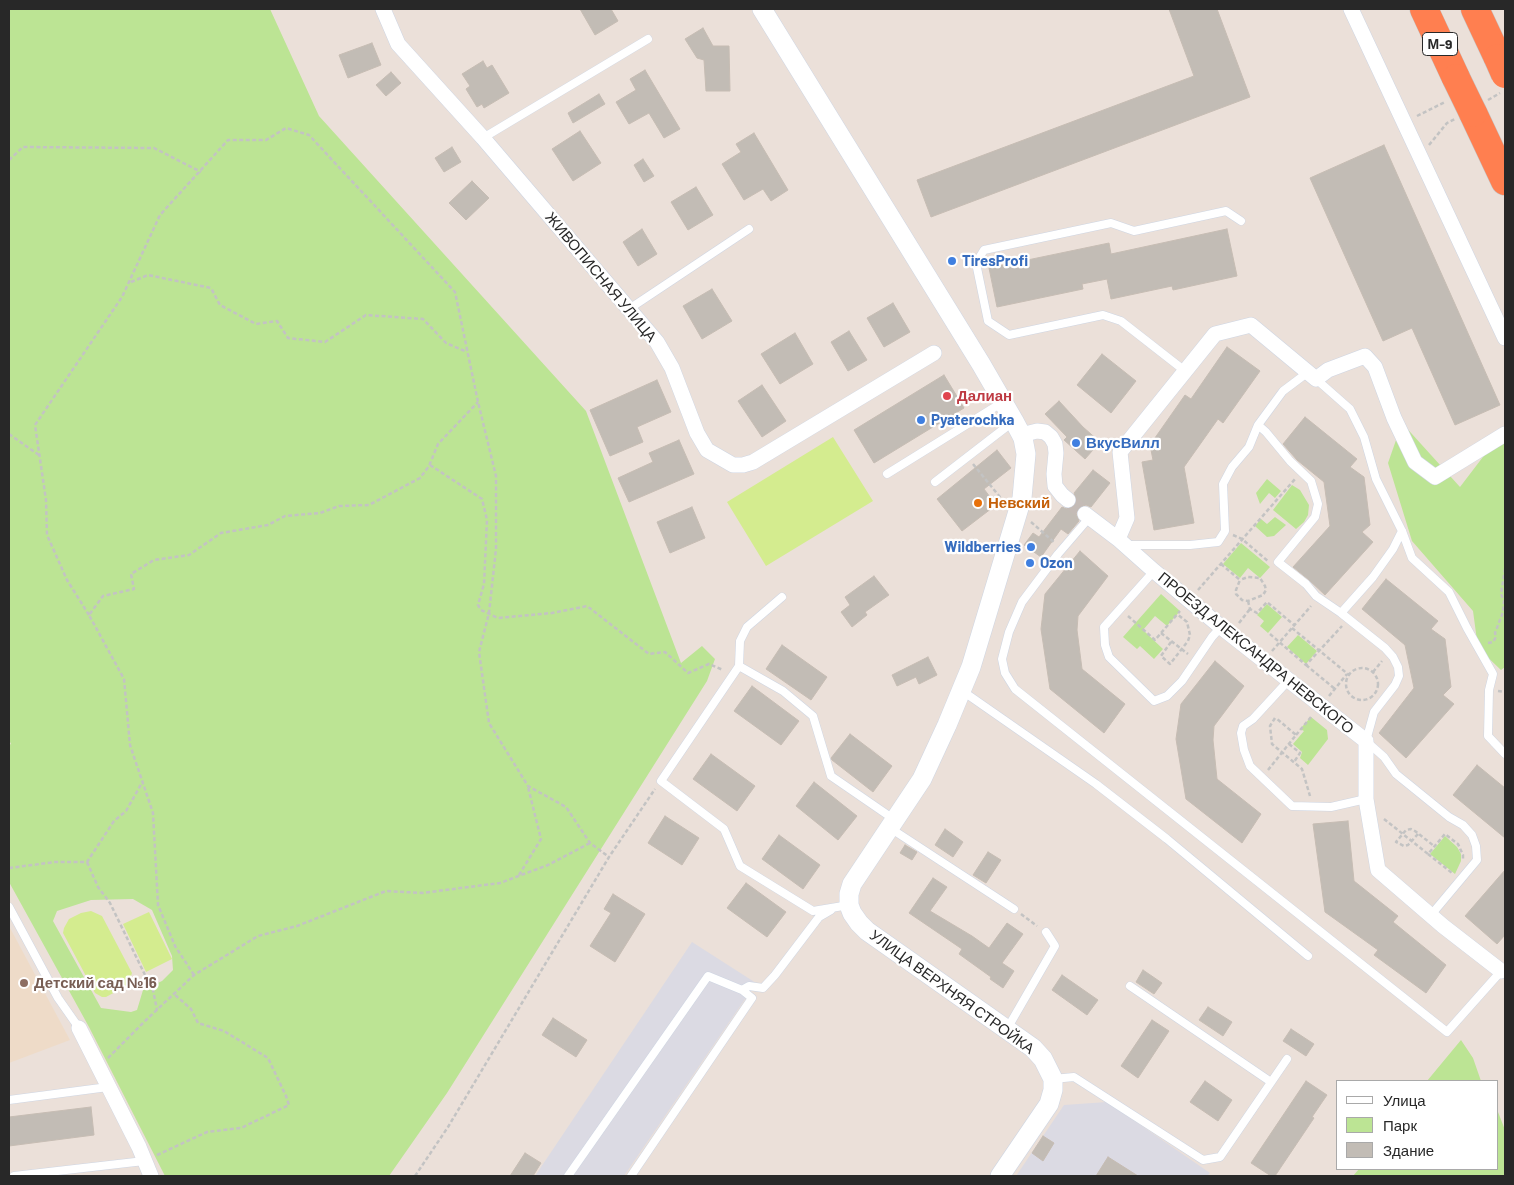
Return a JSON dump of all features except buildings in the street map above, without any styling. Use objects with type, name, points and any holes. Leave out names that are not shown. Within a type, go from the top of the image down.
[{"type":"highway","name":"М-9","points":[[1424,9],[1505,181]]},
{"type":"highway","points":[[1475,9],[1502,66]]},
{"type":"street","name":"ЖИВОПИСНАЯ УЛИЦА","points":[[383,9],[398,44],[483,138],[658,342],[672,368],[697,433],[707,450],[733,465],[754,462],[934,353]]},
{"type":"street","points":[[762,9],[981,364],[1018,428],[1026,454],[1022,498],[971,667],[922,779],[852,884],[842,906]]},
{"type":"street","points":[[1351,9],[1505,338]]},
{"type":"street","points":[[1122,542],[1128,518],[1120,452],[1215,334],[1251,325],[1311,376],[1365,356],[1375,367],[1394,418],[1415,462],[1435,477],[1505,434]]},
{"type":"street","points":[[1018,428],[1037,430],[1051,436],[1055,444],[1056,453],[1055,486],[1068,500]]},
{"type":"street","name":"ПРОЕЗД АЛЕКСАНДРА НЕВСКОГО","points":[[1087,516],[1122,542],[1154,572],[1220,627],[1366,741],[1366,799],[1378,870],[1431,915],[1503,969]]},
{"type":"street","name":"УЛИЦА ВЕРХНЯЯ СТРОЙКА","points":[[842,906],[868,931],[1033,1048],[1043,1059],[1053,1079]]},
{"type":"street","points":[[79,1028],[152,1176]]},
{"type":"street","points":[[1000,1176],[1049,1104],[1053,1090],[1053,1079]]},
{"type":"lane","points":[[483,138],[648,39]]},
{"type":"lane","points":[[1185,371],[1121,321],[1103,315],[1009,335],[988,321],[976,262],[984,250],[1111,223],[1134,231],[1226,211],[1241,221]]},
{"type":"lane","points":[[629,309],[749,229]]},
{"type":"lane","points":[[1122,542],[1190,545],[1218,542],[1225,531],[1223,484],[1232,467],[1249,446],[1258,425],[1283,392],[1311,376],[1350,409],[1364,437],[1376,479],[1402,531],[1412,558],[1449,592],[1493,674],[1489,690],[1488,736],[1505,754]]},
{"type":"lane","points":[[887,474],[1003,402]]},
{"type":"lane","points":[[1258,425],[1290,461],[1311,481],[1318,504],[1314,517],[1278,562],[1306,584],[1316,596],[1385,648],[1393,657],[1398,667],[1399,676],[1395,685],[1374,712],[1366,741],[1384,757],[1396,774],[1463,825],[1472,835],[1476,846],[1477,860],[1431,915]]},
{"type":"lane","points":[[935,482],[1018,428]]},
{"type":"lane","points":[[1087,516],[1022,602],[1009,632],[1002,659],[1004,673],[1015,690],[1447,1032],[1503,969]]},
{"type":"lane","points":[[1341,613],[1374,577],[1393,549],[1402,531]]},
{"type":"lane","points":[[1154,572],[1104,627],[1105,644],[1109,657],[1154,701],[1167,696],[1182,681],[1204,647],[1220,627]]},
{"type":"lane","points":[[782,597],[747,627],[740,641],[739,666],[662,780],[724,829],[740,866],[813,911],[842,906]]},
{"type":"lane","points":[[739,666],[783,691],[813,716],[830,776],[893,824],[1014,909]]},
{"type":"lane","points":[[1288,681],[1253,719],[1243,726],[1241,732],[1244,750],[1250,766],[1292,806],[1331,807],[1366,799]]},
{"type":"lane","points":[[961,690],[1096,784],[1167,839],[1308,956]]},
{"type":"lane","points":[[742,990],[749,986],[763,988],[819,917],[842,906]]},
{"type":"lane","points":[[9,907],[58,998],[79,1028]]},
{"type":"lane","points":[[1006,1029],[1055,946],[1046,932]]},
{"type":"lane","points":[[568,1176],[708,976],[742,990],[752,998],[631,1176]]},
{"type":"lane","points":[[1130,986],[1271,1082]]},
{"type":"lane","points":[[1053,1079],[1074,1077],[1203,1160],[1220,1157],[1287,1059]]},
{"type":"lane","points":[[9,1100],[108,1086]]},
{"type":"lane","points":[[14,1176],[144,1161]]},
{"type":"path","points":[[194,975],[175,946],[158,905],[153,813],[130,745],[124,679],[67,580],[47,535],[46,500],[35,425],[122,297],[160,214],[201,172],[228,140],[266,140],[286,128],[308,134],[455,292],[496,476],[496,549],[489,613],[479,652],[489,723],[528,786],[542,839],[518,876]]},
{"type":"path","points":[[9,160],[24,147],[154,148],[201,172]]},
{"type":"path","points":[[129,282],[148,274],[211,288],[220,305],[256,324],[277,321],[288,338],[325,342],[366,315],[423,318],[446,343],[468,352]]},
{"type":"path","points":[[88,616],[103,596],[134,589],[131,574],[154,560],[188,555],[221,534],[268,525],[285,516],[320,513],[339,506],[369,505],[420,478],[430,464],[438,444],[478,402]]},
{"type":"path","points":[[9,434],[39,455]]},
{"type":"path","points":[[430,464],[482,499],[487,520],[484,584],[478,605],[481,610],[498,618],[552,613],[587,606],[649,654],[664,652],[688,673],[709,664],[718,667],[731,677]]},
{"type":"path","points":[[1120,608],[1154,640],[1301,471]]},
{"type":"path","points":[[1018,512],[1062,549]]},
{"type":"path","points":[[1221,564],[1240,580]]},
{"type":"path","points":[[1479,650],[1489,642],[1493,642],[1496,637],[1495,633],[1503,612],[1504,601],[1501,594],[1505,569]]},
{"type":"path","points":[[1248,577],[1260,578],[1266,590],[1264,595],[1248,601],[1242,600],[1236,594],[1240,580],[1248,577]]},
{"type":"path","points":[[1248,601],[1250,609],[1257,613],[1267,602],[1320,651],[1350,675]]},
{"type":"path","points":[[1264,662],[1315,601]]},
{"type":"path","points":[[1171,642],[1161,656],[1170,664],[1188,641],[1190,635],[1187,622],[1177,614]]},
{"type":"path","points":[[1306,665],[1344,624]]},
{"type":"path","points":[[1270,634],[1335,689]]},
{"type":"path","points":[[1361,668],[1373,672],[1378,683],[1374,695],[1363,700],[1351,696],[1346,685],[1350,675],[1355,670],[1361,668]]},
{"type":"path","points":[[1262,778],[1296,735],[1263,707]]},
{"type":"path","points":[[1275,718],[1270,726],[1272,744],[1302,769],[1313,807]]},
{"type":"path","points":[[1289,744],[1300,753],[1294,762]]},
{"type":"path","points":[[415,1176],[448,1128],[609,857],[662,780]]},
{"type":"path","points":[[87,862],[114,821],[126,811],[143,781]]},
{"type":"path","points":[[528,786],[566,807],[590,843],[609,857]]},
{"type":"path","points":[[1370,818],[1382,817],[1456,876]]},
{"type":"path","points":[[1418,834],[1413,841],[1404,846],[1396,842],[1411,829],[1418,834],[1434,847]]},
{"type":"path","points":[[1428,854],[1445,834],[1458,844],[1463,856],[1462,865]]},
{"type":"path","points":[[99,1068],[156,1010],[194,975],[258,936],[297,926],[386,891],[422,893],[500,883],[548,865],[590,843]]},
{"type":"path","points":[[9,868],[55,862],[87,862]]},
{"type":"path","points":[[87,862],[98,887],[110,902],[144,975],[153,990],[156,1010]]},
{"type":"path","points":[[1014,909],[1046,932]]},
{"type":"path","points":[[144,1161],[207,1132],[241,1128],[289,1105],[268,1058],[224,1031],[198,1023],[191,1009],[174,994]]},
{"type":"shaded area","name":"Детский сад №16","points":[[9,926],[70,1040],[9,1063]]},
{"type":"shaded area","points":[[692,942],[756,983],[624,1176],[535,1176]]},
{"type":"shaded area","points":[[1107,1102],[1210,1173],[1207,1176],[1016,1176],[1064,1105]]},
{"type":"green space","points":[[9,9],[270,9],[319,116],[586,411],[681,663],[702,646],[715,659],[707,681],[447,1093],[389,1176],[165,1176],[89,1027],[9,882],[9,745],[11,744],[9,740]],"holes":[[[133,899],[152,910],[172,956],[173,970],[162,981],[143,990],[137,1010],[131,1012],[101,1008],[53,921],[57,911],[91,900]]]},
{"type":"green space","points":[[1402,423],[1460,487],[1489,449],[1505,440],[1505,667],[1501,670],[1478,648],[1473,611],[1412,541],[1388,463]]},
{"type":"green space","points":[[833,437],[873,501],[766,566],[727,502]]},
{"type":"green space","points":[[1267,479],[1281,491],[1275,498],[1269,493],[1260,504],[1256,493]]},
{"type":"green space","points":[[1292,485],[1300,490],[1309,505],[1308,515],[1304,522],[1296,529],[1273,510]]},
{"type":"green space","points":[[1275,517],[1286,525],[1274,536],[1267,537],[1255,526],[1261,519],[1267,524]]},
{"type":"green space","points":[[1241,543],[1270,567],[1260,578],[1248,568],[1240,578],[1223,564]]},
{"type":"green space","points":[[1161,594],[1180,611],[1167,626],[1155,616],[1143,630],[1163,649],[1154,659],[1140,646],[1137,649],[1123,637]]},
{"type":"green space","points":[[1267,604],[1282,617],[1268,633],[1260,626],[1264,621],[1257,615]]},
{"type":"green space","points":[[1298,635],[1317,651],[1306,664],[1287,647]]},
{"type":"green space","points":[[1311,717],[1327,730],[1328,739],[1308,765],[1300,758],[1302,752],[1293,744],[1304,731],[1300,729]]},
{"type":"green space","points":[[1445,836],[1457,847],[1461,854],[1461,861],[1455,874],[1430,854]]},
{"type":"green space","points":[[91,911],[102,916],[132,973],[128,985],[106,997],[95,993],[63,933],[69,919],[81,913]]},
{"type":"green space","points":[[149,912],[172,959],[146,972],[123,924]]},
{"type":"green space","points":[[1461,1040],[1473,1058],[1481,1080],[1428,1080]]},
{"type":"green space","points":[[1499,1115],[1505,1130],[1505,1176],[1353,1176],[1358,1170],[1499,1170]]},
{"type":"tunnel","points":[[1068,500],[1085,514]]},
{"type":"place","name":"TiresProfi","points":[[952,261]]},
{"type":"place","name":"Далиан","points":[[947,396]]},
{"type":"place","name":"Pyaterochka","points":[[921,420]]},
{"type":"place","name":"ВкусВилл","points":[[1076,443]]},
{"type":"place","name":"Невский","points":[[978,503]]},
{"type":"place","name":"Wildberries","points":[[1031,547]]},
{"type":"place","name":"Ozon","points":[[1030,563]]},
{"type":"place","name":"Детский сад №16","points":[[24,983]]}]
